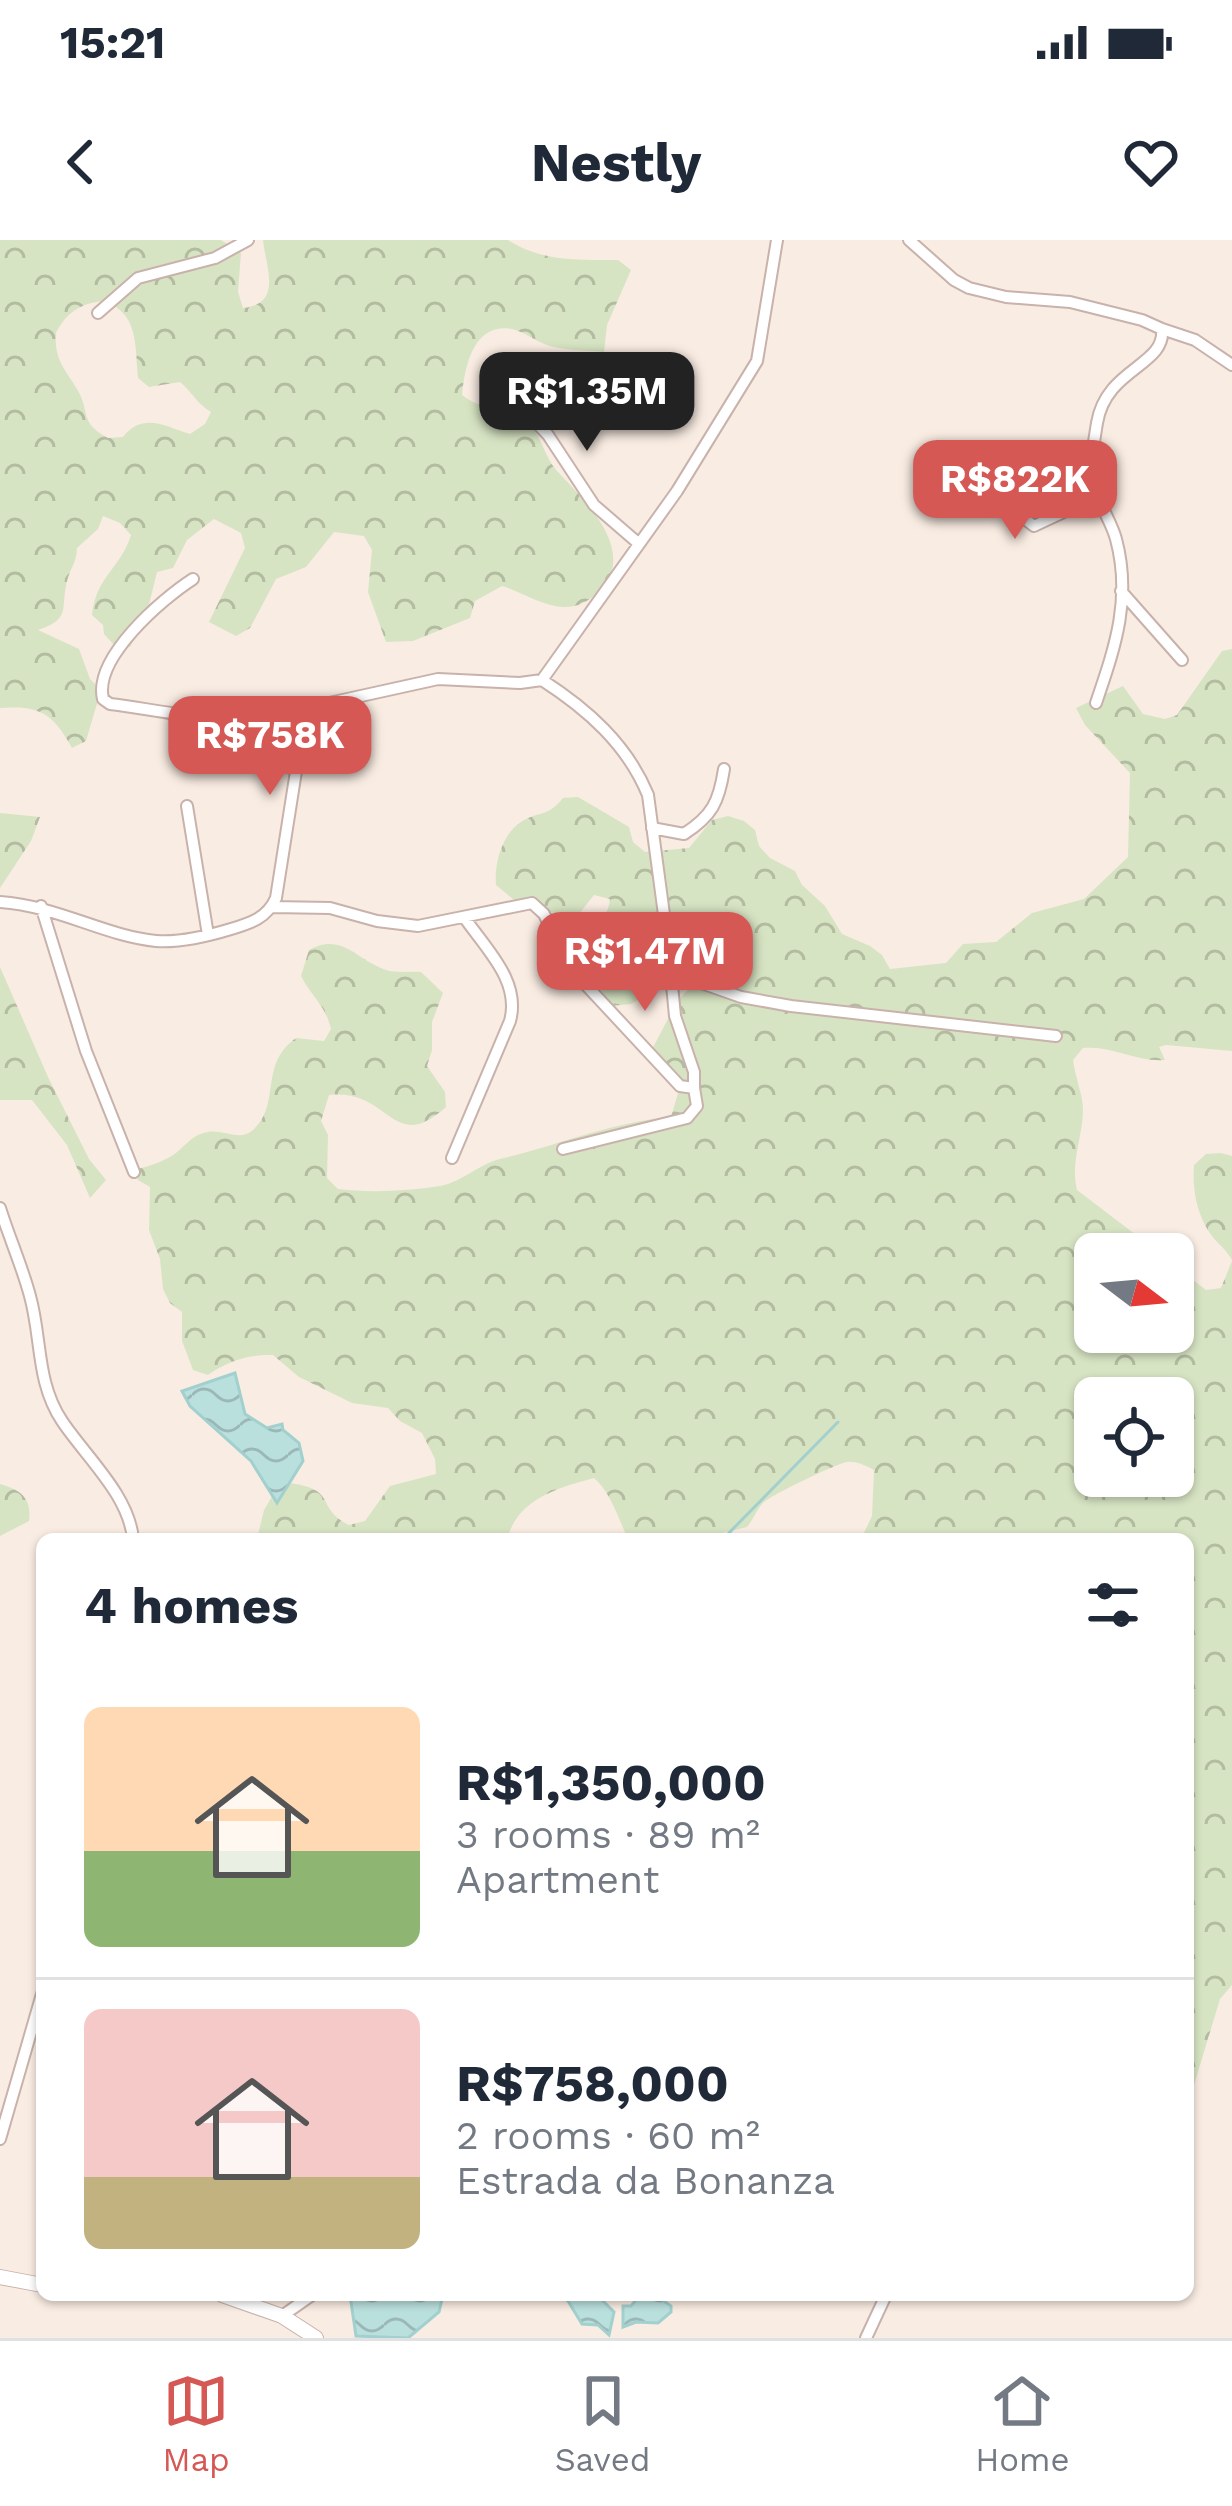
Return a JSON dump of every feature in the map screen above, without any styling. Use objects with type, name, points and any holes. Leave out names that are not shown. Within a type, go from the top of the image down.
[{"type":"street","points":[[98,313],[137,278],[215,258],[248,240]]},
{"type":"street","points":[[542,680],[677,491],[757,362],[777,240]]},
{"type":"street","points":[[909,240],[969,288],[1006,297],[1070,302],[1142,320],[1195,340],[1232,365]]},
{"type":"street","points":[[1096,703],[1120,633],[1121,591],[1116,540],[1098,496],[1092,455],[1099,410],[1112,385],[1154,355],[1162,344],[1162,329]]},
{"type":"street","points":[[510,395],[548,435],[594,505],[638,543]]},
{"type":"street","points":[[946,459],[1034,526],[1098,496]]},
{"type":"street","points":[[193,579],[162,599],[129,636],[104,678],[103,699],[110,704],[212,716],[280,701],[310,706],[439,679],[542,680],[581,706],[624,751],[648,795],[675,1016],[694,1072],[697,1106],[686,1118],[563,1149]]},
{"type":"street","points":[[1121,591],[1182,661]]},
{"type":"street","points":[[272,907],[310,706]]},
{"type":"street","points":[[652,828],[684,834],[713,812],[724,770]]},
{"type":"street","points":[[187,806],[208,935]]},
{"type":"street","points":[[0,902],[41,906],[150,940],[208,935],[253,921],[272,907],[330,908],[397,925],[441,923],[532,903],[544,914],[572,970],[680,1086],[694,1088]]},
{"type":"street","points":[[41,906],[86,1051],[134,1172]]},
{"type":"street","points":[[452,1158],[515,1001],[510,984],[464,917]]},
{"type":"street","points":[[669,952],[704,984],[742,997],[1056,1036]]},
{"type":"street","points":[[0,1208],[30,1295],[44,1385],[61,1419],[130,1518],[132,1533]]},
{"type":"street","points":[[0,2139],[36,2015]]},
{"type":"street","points":[[0,2277],[36,2284]]},
{"type":"street","points":[[239,2301],[282,2316],[316,2338]]},
{"type":"street","points":[[282,2316],[303,2301]]},
{"type":"street","points":[[866,2338],[883,2301]]},
{"type":"green space","points":[[0,240],[221,240],[241,253],[238,292],[243,308],[263,300],[268,292],[263,240],[508,240],[547,256],[618,260],[631,270],[607,325],[604,352],[554,347],[517,330],[499,329],[489,332],[474,348],[463,383],[462,395],[470,400],[529,424],[553,466],[604,529],[613,562],[609,578],[589,600],[572,607],[555,606],[502,586],[475,601],[470,618],[413,641],[386,642],[368,592],[372,550],[364,536],[334,532],[306,567],[276,579],[250,628],[236,636],[209,622],[245,548],[241,533],[214,519],[187,540],[173,568],[157,572],[146,617],[130,647],[115,646],[92,615],[98,591],[131,535],[120,523],[103,516],[98,529],[77,548],[60,618],[38,630],[79,649],[90,679],[101,690],[86,741],[72,748],[44,714],[0,708]],"holes":[[[103,301],[115,306],[133,332],[138,378],[149,387],[180,382],[211,412],[205,424],[190,434],[146,423],[123,437],[108,438],[92,427],[58,357],[56,333],[81,307]]]},
{"type":"green space","points":[[1232,649],[1232,1051],[1166,1045],[1159,1047],[1165,1060],[1154,1060],[1083,1048],[1073,1060],[1083,1109],[1077,1190],[1133,1233],[1074,1233],[1074,1353],[1194,1353],[1194,1281],[1206,1290],[1221,1288],[1232,1261],[1232,1985],[1220,1999],[1194,2085],[1194,1533],[864,1533],[872,1516],[874,1470],[851,1462],[769,1499],[747,1527],[722,1533],[625,1533],[594,1478],[541,1497],[520,1514],[509,1533],[258,1533],[264,1510],[281,1482],[320,1493],[331,1511],[349,1525],[365,1521],[390,1486],[436,1474],[435,1459],[422,1433],[388,1408],[352,1403],[299,1377],[273,1355],[239,1359],[208,1375],[193,1370],[182,1341],[182,1312],[163,1289],[160,1259],[149,1230],[150,1187],[133,1170],[168,1158],[201,1134],[243,1135],[262,1120],[273,1072],[284,1049],[296,1038],[324,1041],[331,1029],[301,976],[309,950],[330,944],[386,970],[421,972],[443,993],[432,1022],[427,1066],[445,1092],[446,1107],[414,1125],[401,1123],[365,1101],[329,1095],[321,1121],[328,1135],[327,1178],[338,1189],[440,1186],[500,1159],[606,1129],[671,1117],[679,1090],[650,1053],[678,1000],[711,967],[707,952],[676,948],[663,955],[644,996],[631,1004],[610,1006],[597,982],[573,966],[565,952],[604,917],[610,899],[594,895],[576,918],[561,919],[549,910],[519,904],[496,885],[501,850],[514,827],[552,809],[563,798],[578,797],[629,827],[633,842],[645,852],[689,848],[712,820],[728,816],[744,821],[755,830],[759,846],[770,858],[795,871],[842,934],[870,946],[890,969],[946,963],[963,944],[996,942],[1032,913],[1084,899],[1128,857],[1130,773],[1085,725],[1076,708],[1123,686],[1143,714],[1165,719],[1177,715],[1222,651]]},
{"type":"green space","points":[[0,813],[40,817],[31,841],[0,888]]},
{"type":"green space","points":[[0,967],[48,1077],[89,1159],[106,1180],[90,1198],[67,1145],[32,1100],[0,1100]]},
{"type":"green space","points":[[1206,1154],[1232,1156],[1232,1260],[1203,1220],[1194,1184],[1194,1165]]},
{"type":"green space","points":[[0,1484],[24,1496],[29,1521],[0,1536]]},
{"type":"water","points":[[235,1373],[245,1414],[267,1428],[282,1424],[299,1443],[303,1461],[277,1503],[251,1461],[190,1406],[182,1391]]},
{"type":"water","points":[[351,2301],[442,2301],[439,2312],[408,2338],[356,2336]]},
{"type":"water","points":[[568,2301],[603,2301],[614,2312],[609,2335],[598,2325],[582,2324]]},
{"type":"water","points":[[635,2301],[664,2301],[671,2312],[658,2323],[623,2327],[623,2306]]},
{"type":"waterway","points":[[729,1533],[838,1422]]}]
